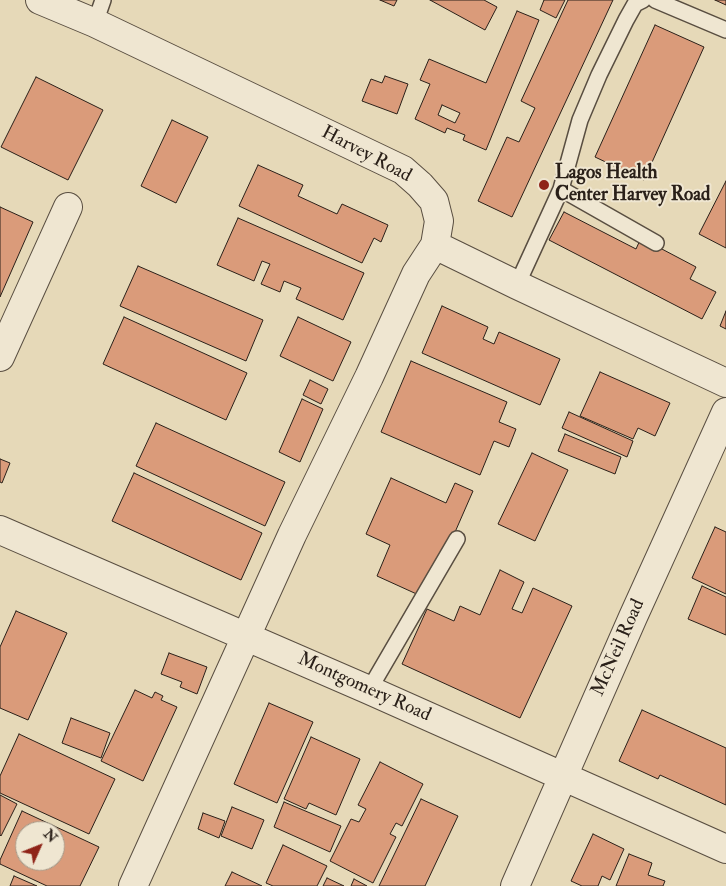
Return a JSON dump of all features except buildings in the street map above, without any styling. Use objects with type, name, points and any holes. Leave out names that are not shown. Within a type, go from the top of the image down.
[{"type":"street","name":"Harvey Road","points":[[40,0],[99,12],[403,170],[434,201],[439,221],[435,245]]},
{"type":"street","points":[[0,357],[68,207]]},
{"type":"street","points":[[133,886],[292,535],[369,377],[416,274],[435,245],[726,383]]},
{"type":"street","name":"McNeil Road","points":[[515,886],[632,617],[726,412]]},
{"type":"street","name":"Montgomery Road","points":[[0,530],[369,690],[726,849]]},
{"type":"lane","points":[[517,285],[561,188],[580,120],[599,76],[635,4],[643,0]]},
{"type":"lane","points":[[655,0],[726,30]]},
{"type":"lane","points":[[561,188],[656,242]]},
{"type":"lane","points":[[369,690],[457,539]]},
{"type":"place","name":"Lagos Health Center Harvey Road","points":[[544,185]]}]
